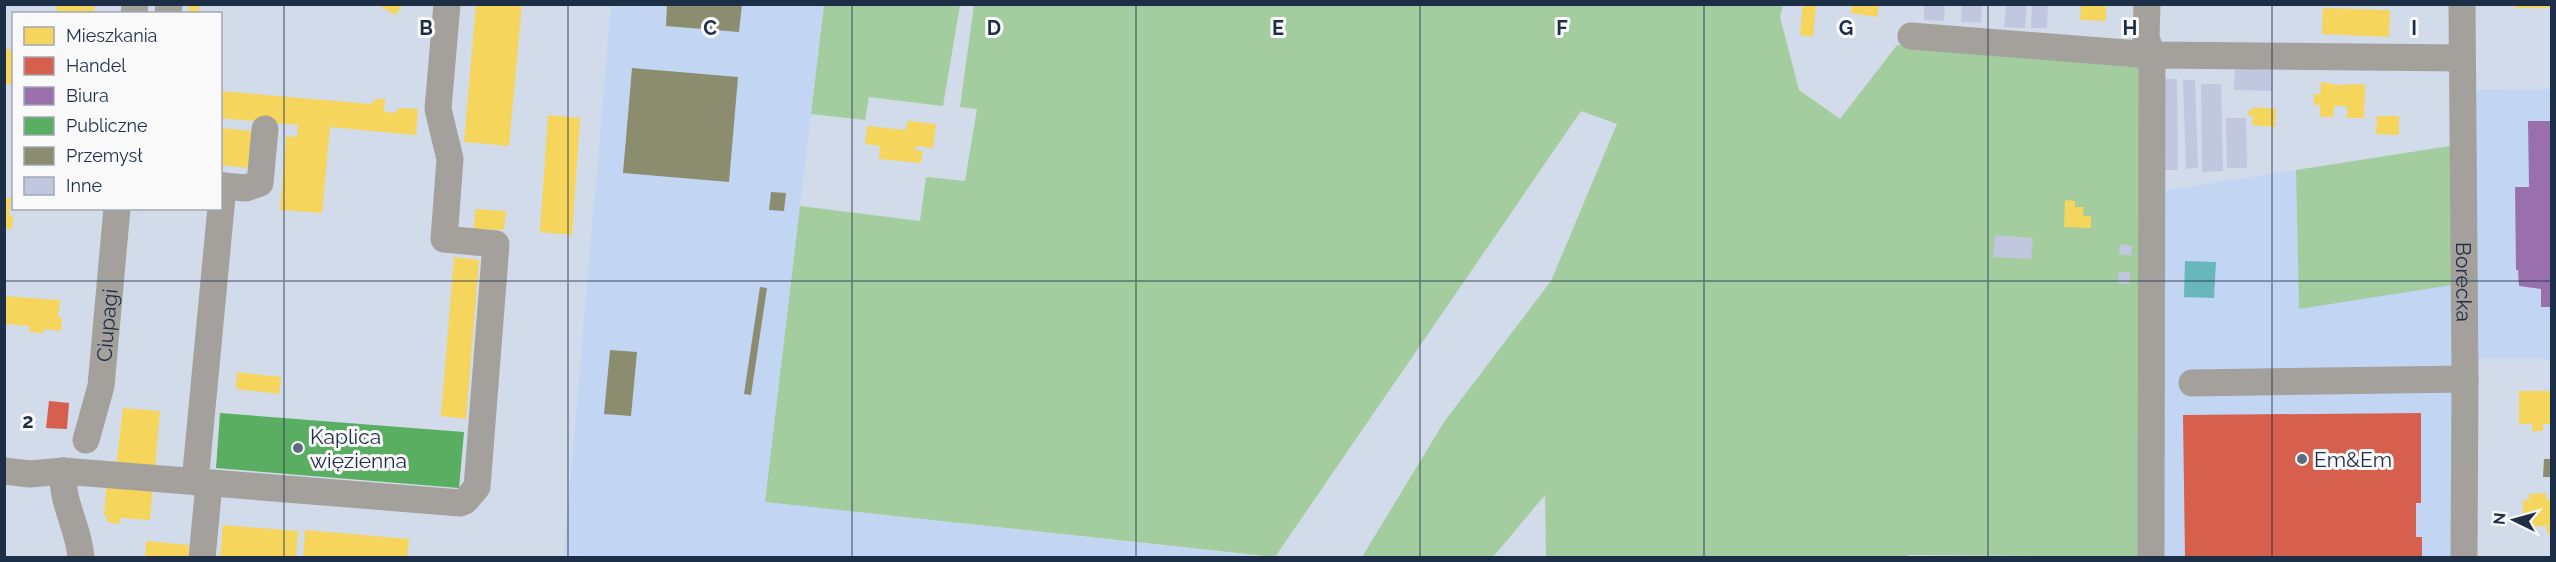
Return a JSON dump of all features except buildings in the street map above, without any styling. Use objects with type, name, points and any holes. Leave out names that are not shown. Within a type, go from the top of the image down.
[{"type":"street","points":[[4,471],[30,474],[63,471],[459,503],[471,496],[477,487],[496,244],[444,238],[450,159],[438,109],[447,4]]},
{"type":"street","points":[[2147,4],[2146,38],[2152,55],[2151,558]]},
{"type":"street","name":"Borecka","points":[[2462,4],[2464,558]]},
{"type":"street","points":[[1911,36],[2152,55],[2462,58]]},
{"type":"street","points":[[222,186],[246,188],[260,183],[265,129]]},
{"type":"street","name":"Ciupagi","points":[[86,440],[101,386],[117,210]]},
{"type":"street","points":[[202,558],[202,483],[220,210]]},
{"type":"street","points":[[2192,383],[2465,380]]},
{"type":"street","points":[[63,471],[63,492],[77,534],[81,558]]},
{"type":"shaded area","points":[[824,4],[765,502],[1274,558],[598,558],[564,554],[611,5]]},
{"type":"shaded area","points":[[2551,89],[2551,359],[2476,359],[2475,90]]},
{"type":"shaded area","points":[[2296,170],[2299,308],[2452,285],[2454,557],[2160,557],[2156,192]]},
{"type":"shaded area","points":[[2185,261],[2216,262],[2214,298],[2184,297]]},
{"type":"green space","points":[[824,5],[960,5],[943,106],[869,97],[865,120],[811,114]]},
{"type":"green space","points":[[974,5],[1783,5],[1780,17],[1799,90],[1840,119],[1897,45],[2144,65],[2142,557],[1908,555],[1907,558],[1546,557],[1545,495],[1493,557],[1362,557],[1444,422],[1551,281],[1617,124],[1581,111],[1275,557],[765,502],[800,206],[920,221],[926,177],[965,181],[977,109],[960,107]]},
{"type":"green space","points":[[2450,146],[2452,285],[2299,309],[2296,170]]},
{"type":"place","name":"Kaplica więzienna","points":[[298,448]]},
{"type":"place","name":"Em&Em","points":[[2302,459]]}]
